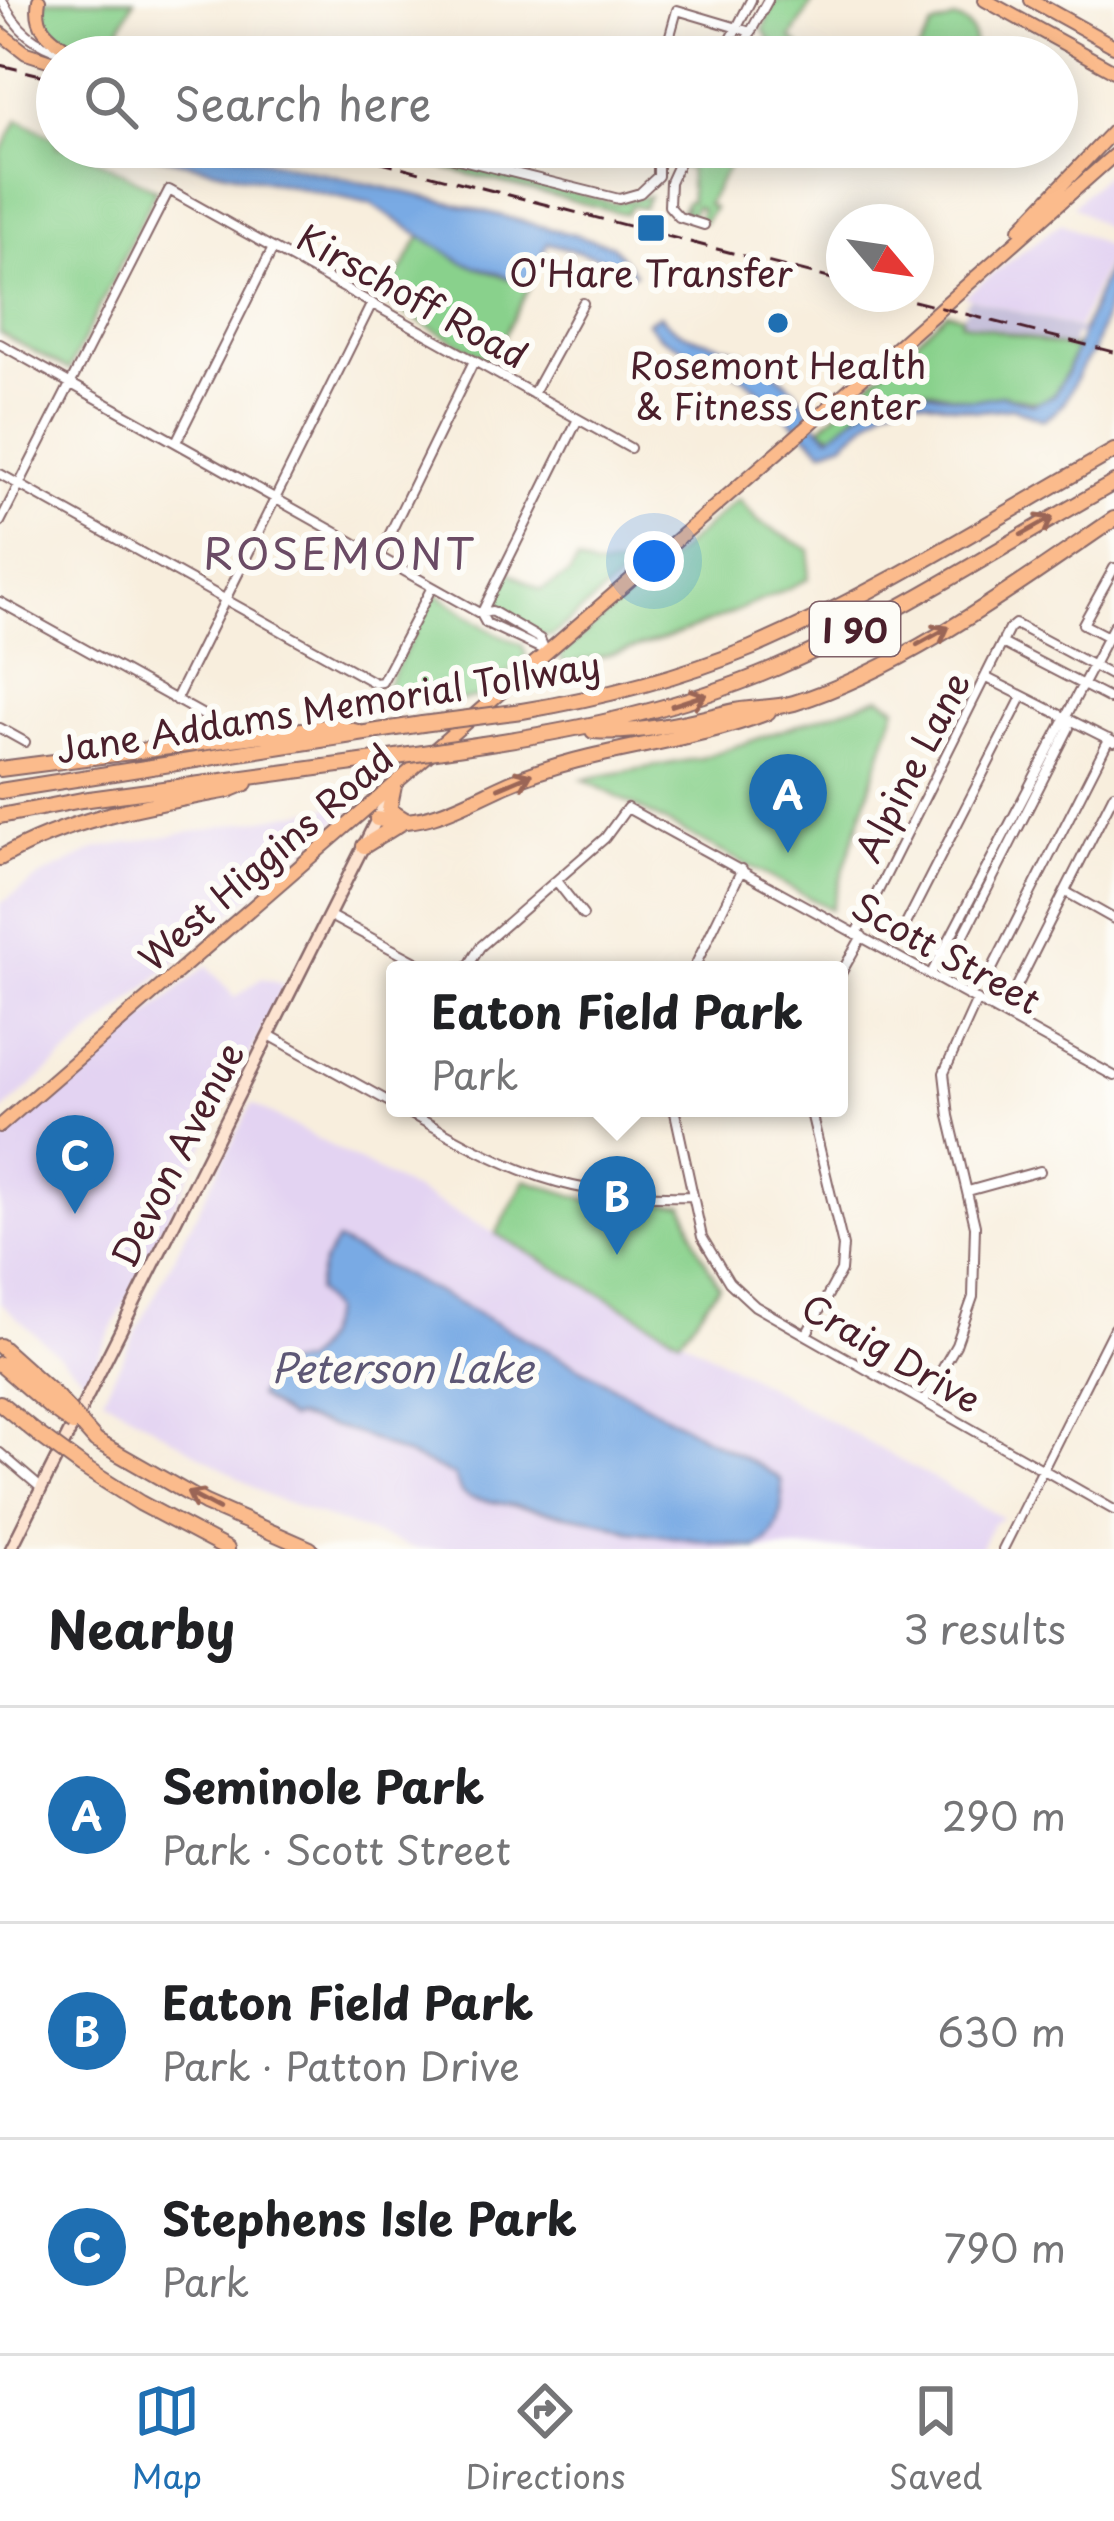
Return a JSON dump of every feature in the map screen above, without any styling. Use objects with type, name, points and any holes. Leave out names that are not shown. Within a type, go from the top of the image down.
[{"type":"highway","name":"Jane Addams Memorial Tollway","points":[[0,791],[522,711],[648,683],[753,647],[834,608],[1114,451]]},
{"type":"highway","name":"Jane Addams Memorial Tollway","points":[[0,816],[576,730],[698,697],[814,650],[1114,483]]},
{"type":"highway","name":"Jane Addams Memorial Tollway","points":[[576,730],[619,733],[790,704],[850,681],[943,631],[1114,519]]},
{"type":"highway","points":[[377,820],[405,820],[457,808],[576,759],[714,730],[790,704]]},
{"type":"highway","points":[[0,769],[333,726],[369,735]]},
{"type":"highway","points":[[0,858],[73,823],[229,790],[267,774]]},
{"type":"highway","points":[[394,785],[389,809],[405,820]]},
{"type":"highway","points":[[364,846],[405,820]]},
{"type":"highway","points":[[0,1346],[96,1441],[205,1503],[310,1549]]},
{"type":"highway","points":[[0,1364],[54,1403]]},
{"type":"highway","points":[[0,1402],[38,1434],[140,1503],[227,1549]]},
{"type":"main road","points":[[39,0],[37,16],[48,36]]},
{"type":"main road","points":[[985,0],[1050,36]]},
{"type":"main road","points":[[1030,0],[1114,46]]},
{"type":"main road","points":[[0,33],[36,56]]},
{"type":"main road","points":[[1078,51],[1114,71]]},
{"type":"main road","name":"West Higgins Road","points":[[1078,167],[1114,130]]},
{"type":"main road","name":"West Higgins Road","points":[[0,1126],[1114,155]]},
{"type":"main road","name":"West Higgins Road","points":[[1000,252],[1077,168]]},
{"type":"main road","name":"Devon Avenue","points":[[11,1549],[394,785]]},
{"type":"main road","points":[[361,814],[377,820]]},
{"type":"street","points":[[2,0],[9,15],[36,42]]},
{"type":"street","points":[[733,36],[751,0]]},
{"type":"street","points":[[749,36],[768,0]]},
{"type":"street","points":[[670,36],[677,10],[751,32]]},
{"type":"street","points":[[494,168],[619,199],[640,193],[658,176],[658,168]]},
{"type":"street","points":[[676,168],[669,206],[679,217],[704,226]]},
{"type":"street","name":"Kirschoff Road","points":[[70,383],[169,190],[630,448]]},
{"type":"street","points":[[176,442],[273,248]]},
{"type":"street","points":[[176,699],[372,303]]},
{"type":"street","points":[[533,394],[583,303]]},
{"type":"street","points":[[0,344],[481,614],[486,622],[547,651]]},
{"type":"street","points":[[379,556],[474,361]]},
{"type":"street","points":[[0,522],[70,383]]},
{"type":"street","points":[[481,614],[578,419]]},
{"type":"street","points":[[0,474],[375,683],[382,682],[432,586]]},
{"type":"street","points":[[931,974],[1111,632],[1083,624],[1114,568]]},
{"type":"street","points":[[0,602],[207,717]]},
{"type":"street","name":"Alpine Lane","points":[[847,961],[1015,624],[1093,665]]},
{"type":"street","points":[[1002,644],[1114,701]]},
{"type":"street","points":[[1093,665],[1114,676]]},
{"type":"street","points":[[985,677],[1111,740],[986,981],[902,932],[1022,697]]},
{"type":"street","points":[[941,980],[1069,728],[1067,719]]},
{"type":"street","points":[[0,728],[25,742]]},
{"type":"street","points":[[1003,1014],[1114,794]]},
{"type":"street","name":"Scott Street","points":[[556,882],[604,838],[627,808],[1114,1076]]},
{"type":"street","points":[[697,961],[742,869]]},
{"type":"street","points":[[471,961],[480,947],[556,882],[584,915]]},
{"type":"street","points":[[1066,892],[1114,919]]},
{"type":"street","points":[[330,916],[414,961]]},
{"type":"street","points":[[924,1400],[956,1345],[973,1297],[976,1251],[944,1073],[977,1000]]},
{"type":"street","points":[[269,1035],[386,1100]]},
{"type":"street","points":[[416,1117],[503,1165],[541,1180],[617,1196],[691,1196]]},
{"type":"street","name":"Craig Drive","points":[[676,1117],[702,1237],[729,1282],[755,1306],[1114,1510]]},
{"type":"street","points":[[806,1334],[841,1271],[843,1246],[812,1117]]},
{"type":"street","points":[[968,1191],[1040,1171]]},
{"type":"street","points":[[1003,1549],[1114,1328]]},
{"type":"street","points":[[0,1453],[41,1488]]},
{"type":"shaded area","points":[[1114,165],[1114,234],[1073,206]]},
{"type":"shaded area","points":[[1061,223],[1112,249],[1078,328],[964,296]]},
{"type":"shaded area","points":[[970,298],[1082,330],[1074,334],[1071,348],[960,321]]},
{"type":"shaded area","points":[[359,802],[0,1113],[0,904],[41,876],[99,848]]},
{"type":"shaded area","points":[[207,965],[235,998],[262,978],[285,985],[86,1380],[0,1302],[0,1141]]},
{"type":"shaded area","points":[[252,1104],[496,1234],[1003,1518],[993,1523],[980,1549],[416,1549],[270,1497],[103,1397]]},
{"type":"green space","points":[[45,0],[134,0],[116,36],[56,36],[44,13]]},
{"type":"green space","points":[[775,0],[821,0],[813,1],[793,36],[767,36],[763,30]]},
{"type":"green space","points":[[954,19],[966,25],[972,36],[927,36],[932,27]]},
{"type":"green space","points":[[18,119],[36,128],[36,168],[114,168],[156,190],[69,370],[0,333],[0,154]]},
{"type":"green space","points":[[444,168],[478,168],[613,203],[649,196],[643,208],[631,206],[626,214]]},
{"type":"green space","points":[[689,168],[727,168],[707,204],[714,208],[704,222],[698,220],[702,209],[696,206],[690,217],[684,214],[686,208],[681,210],[691,201]]},
{"type":"green space","points":[[421,235],[462,262],[530,286],[491,361],[384,302]]},
{"type":"green space","points":[[947,312],[962,316],[961,322],[1070,348],[1077,345],[1061,385],[1040,403],[1002,395],[973,400],[914,387],[861,409],[833,435],[820,428]]},
{"type":"green space","points":[[738,499],[759,522],[810,550],[808,579],[659,640],[566,664],[559,657]]},
{"type":"green space","points":[[577,561],[594,568],[621,566],[628,572],[552,636],[540,635],[493,606],[508,571],[541,590],[569,575]]},
{"type":"green space","points":[[435,593],[486,628],[522,645],[524,660],[481,697],[437,704],[422,690],[381,696]]},
{"type":"green space","points":[[880,697],[896,707],[831,909],[583,779],[701,758]]},
{"type":"green space","points":[[525,1180],[591,1201],[684,1205],[698,1247],[719,1286],[680,1339],[496,1234]]},
{"type":"water","points":[[209,168],[299,168],[456,204],[612,245],[635,273],[623,279],[616,262],[548,243],[527,283],[462,262],[371,204]]},
{"type":"water","points":[[1114,251],[1114,286],[1093,352],[1060,407],[1043,420],[1014,408],[977,411],[910,397],[886,406],[843,443],[823,450],[745,378],[659,336],[647,322],[660,315],[679,331],[752,357],[792,387],[830,436],[881,396],[906,388],[973,400],[1002,395],[1033,404],[1053,396]]},
{"type":"water","name":"Peterson Lake","points":[[337,1241],[771,1473],[781,1480],[782,1500],[770,1537],[755,1548],[629,1531],[601,1521],[470,1498],[461,1493],[454,1476],[358,1434],[289,1419],[258,1396],[274,1370],[302,1363],[321,1340],[331,1311],[316,1291],[322,1265]]},
{"type":"railway","points":[[0,65],[36,74]]},
{"type":"railway","points":[[405,168],[826,277]]},
{"type":"railway","points":[[934,306],[1114,352]]},
{"type":"place","name":"O'Hare Transfer","points":[[651,228]]},
{"type":"place","name":"Rosemont Health & Fitness Center","points":[[778,323]]},
{"type":"place","name":"Seminole Park","points":[[788,853]]},
{"type":"place","name":"Stephens Isle Park","points":[[75,1214]]},
{"type":"place","name":"Eaton Field Park","points":[[617,1255]]},
{"type":"district","name":"ROSEMONT","points":[[340,552]]}]
